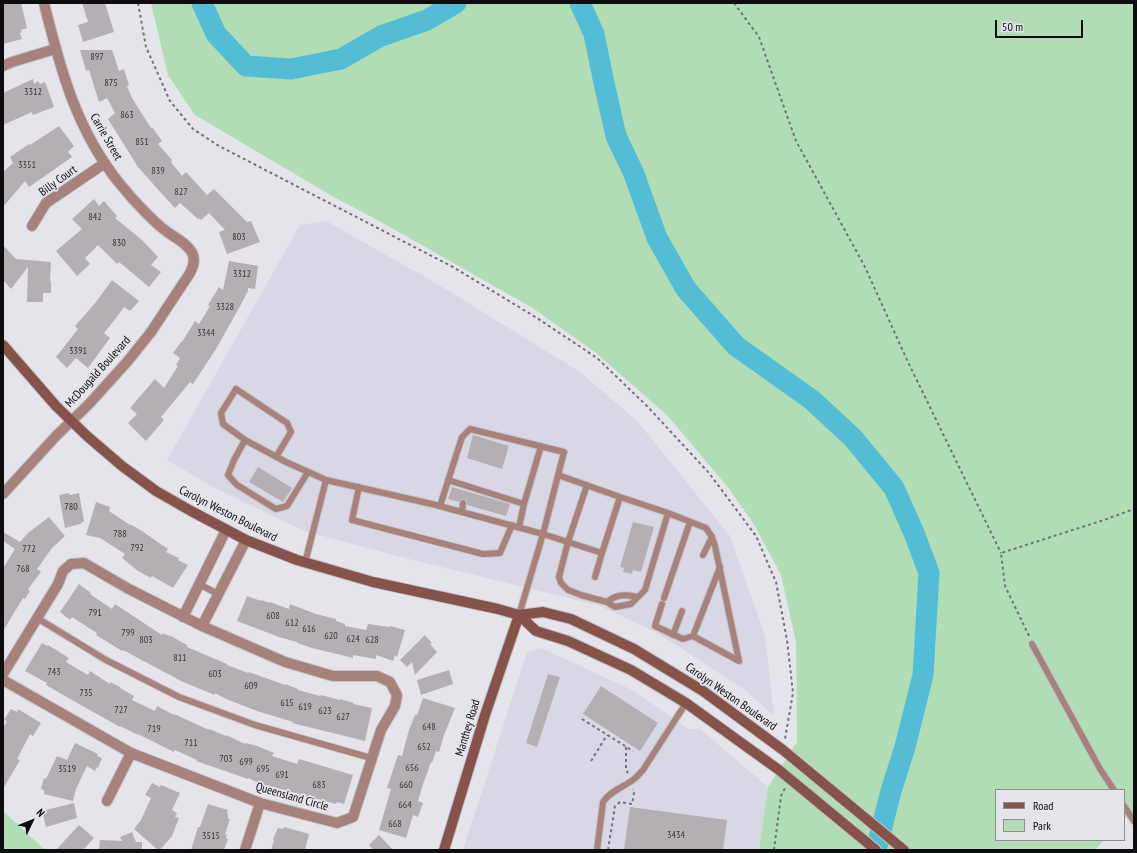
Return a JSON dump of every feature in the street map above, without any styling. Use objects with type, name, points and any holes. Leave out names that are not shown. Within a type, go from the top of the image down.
[{"type":"street","name":"Carrie Street","points":[[44,3],[62,72],[80,120],[95,148],[119,183],[145,213],[186,245],[193,255]]},
{"type":"street","points":[[3,66],[12,62],[56,50]]},
{"type":"street","name":"Billy Court","points":[[32,226],[46,203],[106,163]]},
{"type":"street","name":"McDougald Boulevard","points":[[3,494],[24,470],[109,383],[151,332],[190,273],[194,265],[193,255]]},
{"type":"street","name":"Carolyn Weston Boulevard","points":[[3,345],[71,421],[122,466],[156,491],[246,540],[305,563],[373,582],[498,609],[519,615],[543,612],[570,619],[634,649],[703,691],[783,750],[904,850]]},
{"type":"street","points":[[183,617],[226,530]]},
{"type":"street","points":[[202,626],[246,540]]},
{"type":"street","name":"Queensland Circle","points":[[3,674],[58,584],[63,571],[71,564],[84,563],[127,588],[183,617],[285,662],[333,676],[377,676],[390,682],[397,695],[395,706],[381,730],[353,817],[337,823],[260,803],[131,753],[3,680]]},
{"type":"street","name":"Carolyn Weston Boulevard","points":[[519,615],[536,631],[568,641],[631,670],[686,703],[793,782],[876,850]]},
{"type":"street","name":"Manthey Road","points":[[444,850],[485,715],[519,615]]},
{"type":"street","points":[[107,801],[131,753]]},
{"type":"street","points":[[244,850],[260,803]]},
{"type":"lane","points":[[276,457],[291,432],[287,423],[236,389],[221,413],[223,424],[245,440],[276,457],[308,472],[326,480],[440,506],[516,526],[602,553]]},
{"type":"lane","points":[[440,506],[462,438],[470,429],[564,452],[543,534],[519,615]]},
{"type":"lane","points":[[245,440],[228,475],[237,485],[276,509],[287,506],[308,472]]},
{"type":"lane","points":[[359,487],[352,520],[483,554],[500,553],[516,526],[541,446]]},
{"type":"lane","points":[[558,475],[668,513],[706,528],[712,537],[720,566],[739,661],[693,636],[684,639],[655,626],[690,522]]},
{"type":"lane","points":[[305,563],[326,480]]},
{"type":"lane","points":[[448,480],[466,488],[502,500],[524,504]]},
{"type":"lane","points":[[587,485],[568,542],[559,577],[561,583],[568,590],[607,602],[615,607],[631,604],[645,590],[668,513]]},
{"type":"lane","points":[[595,577],[620,497]]},
{"type":"lane","points":[[462,512],[463,503]]},
{"type":"lane","points":[[474,515],[476,507]]},
{"type":"lane","points":[[484,518],[486,510]]},
{"type":"lane","points":[[497,521],[498,514]]},
{"type":"lane","points":[[703,555],[712,537]]},
{"type":"lane","points":[[693,636],[720,566]]},
{"type":"lane","points":[[199,584],[218,594]]},
{"type":"lane","points":[[607,602],[612,597],[629,595],[637,598]]},
{"type":"lane","points":[[673,635],[682,611]]},
{"type":"lane","points":[[37,618],[106,660],[179,697],[255,725],[371,758]]},
{"type":"lane","points":[[1032,644],[1100,769],[1113,789]]},
{"type":"lane","points":[[597,850],[603,802],[606,797],[631,781],[643,770],[686,703]]},
{"type":"lane","points":[[1125,808],[1134,821]]},
{"type":"path","points":[[138,3],[146,47],[170,101],[193,129],[219,146],[453,266],[597,358],[647,406],[709,473],[756,536],[776,582],[787,640],[793,692],[783,750]]},
{"type":"path","points":[[734,3],[758,37],[796,142],[866,267],[907,360],[1001,553],[1005,586],[1032,644]]},
{"type":"path","points":[[1001,553],[1134,509]]},
{"type":"path","points":[[582,719],[633,751]]},
{"type":"path","points":[[591,760],[607,735]]},
{"type":"path","points":[[608,850],[615,806],[620,802],[632,804],[634,793],[626,770],[626,747]]},
{"type":"path","points":[[774,850],[782,796],[793,782]]},
{"type":"shaded area","points":[[326,221],[439,285],[580,372],[638,422],[730,536],[765,636],[774,716],[745,690],[656,632],[597,605],[401,557],[304,531],[215,488],[167,460],[300,225]]},
{"type":"shaded area","points":[[541,648],[632,690],[689,729],[700,729],[768,787],[759,850],[463,850],[527,652]]},
{"type":"green space","points":[[151,3],[1134,3],[1134,810],[1125,819],[1125,789],[995,789],[995,841],[1103,841],[1095,850],[759,850],[768,787],[797,742],[796,642],[781,575],[755,526],[730,490],[668,416],[595,352],[531,307],[383,223],[332,196],[195,115],[168,75]]},
{"type":"green space","points":[[3,811],[45,850],[3,850]]},
{"type":"building","points":[[3,3],[21,3],[27,28],[21,30],[22,32],[20,33],[22,39],[3,44]]},
{"type":"building","points":[[82,3],[105,3],[114,32],[83,42],[78,25],[88,22]]},
{"type":"building","points":[[80,50],[112,50],[119,71],[124,69],[129,85],[127,86],[132,98],[151,128],[152,127],[162,141],[158,144],[172,160],[171,162],[182,176],[186,172],[207,195],[214,189],[247,222],[251,221],[260,242],[227,254],[219,232],[225,230],[209,213],[201,220],[180,203],[175,208],[138,167],[108,119],[115,113],[107,98],[99,102],[89,70],[86,71]]},
{"type":"building","points":[[33,79],[34,84],[38,81],[40,84],[45,82],[54,107],[33,115],[32,112],[3,125],[3,93]]},
{"type":"building","points":[[59,126],[74,146],[68,152],[72,157],[29,187],[25,181],[3,207],[3,172],[13,163],[10,157]]},
{"type":"building","points":[[94,199],[99,206],[104,201],[117,216],[115,218],[142,240],[158,257],[151,265],[161,272],[149,287],[119,262],[117,264],[98,245],[85,258],[90,264],[77,276],[56,251],[82,229],[72,219]]},
{"type":"building","points":[[3,245],[16,259],[51,262],[51,293],[43,293],[43,302],[27,302],[28,267],[11,289],[3,280]]},
{"type":"building","points":[[229,261],[258,266],[255,289],[248,288],[248,291],[216,349],[193,384],[190,382],[161,417],[164,420],[146,441],[128,423],[137,414],[130,408],[155,379],[164,388],[178,366],[176,365],[180,358],[173,353],[195,321],[199,324],[219,287],[223,290]]},
{"type":"building","points":[[112,280],[139,301],[130,311],[124,307],[104,333],[110,338],[88,368],[76,358],[67,368],[56,357],[78,329],[75,326],[96,302]]},
{"type":"building","points":[[473,435],[509,446],[502,469],[467,458]]},
{"type":"building","points":[[258,467],[292,488],[283,502],[249,482]]},
{"type":"building","points":[[452,487],[510,504],[506,516],[467,505],[467,501],[464,499],[461,499],[459,502],[448,499]]},
{"type":"building","points":[[69,493],[70,495],[79,493],[84,521],[80,524],[65,528],[59,495]]},
{"type":"building","points":[[96,502],[110,507],[109,511],[142,531],[168,549],[166,552],[179,558],[178,560],[188,565],[173,588],[152,576],[151,578],[138,571],[122,558],[125,554],[100,538],[86,535]]},
{"type":"building","points":[[49,517],[65,536],[52,548],[37,569],[41,572],[28,589],[30,591],[25,599],[23,598],[3,631],[3,568],[15,549],[3,541],[3,532],[20,542],[28,533]]},
{"type":"building","points":[[633,522],[654,527],[641,572],[633,570],[632,574],[623,572],[624,568],[620,567]]},
{"type":"building","points":[[79,584],[91,593],[90,594],[112,609],[115,604],[162,635],[163,633],[169,635],[187,645],[187,647],[227,665],[285,684],[298,690],[372,708],[365,741],[292,723],[293,722],[257,711],[215,693],[215,695],[183,682],[123,650],[122,651],[96,635],[97,633],[72,617],[70,620],[60,612]]},
{"type":"building","points":[[247,596],[289,609],[290,604],[316,614],[336,619],[336,621],[345,624],[345,626],[366,630],[368,624],[390,626],[405,630],[397,657],[395,655],[393,661],[376,655],[376,659],[353,655],[353,658],[312,648],[237,621]]},
{"type":"building","points":[[425,635],[437,652],[415,675],[412,662],[407,667],[400,660]]},
{"type":"building","points":[[42,643],[69,658],[66,662],[88,675],[90,671],[110,684],[110,682],[120,687],[134,696],[132,700],[155,711],[157,706],[209,730],[274,753],[272,756],[297,764],[299,759],[353,775],[344,804],[337,802],[336,804],[266,786],[248,778],[196,761],[197,760],[175,750],[174,752],[138,734],[120,727],[46,685],[47,683],[25,671]]},
{"type":"building","points":[[449,670],[453,684],[421,695],[417,680]]},
{"type":"building","points":[[548,674],[560,677],[537,747],[526,743]]},
{"type":"building","points":[[601,686],[658,723],[640,751],[583,714]]},
{"type":"building","points":[[423,698],[455,708],[439,752],[436,751],[422,787],[418,801],[423,803],[418,817],[413,815],[406,838],[379,830],[391,789],[387,788],[398,755],[402,756],[409,730],[415,715],[417,715]]},
{"type":"building","points":[[11,709],[17,712],[18,709],[41,723],[33,736],[30,734],[17,759],[20,760],[3,789],[3,728],[7,721],[4,720]]},
{"type":"building","points":[[75,743],[98,754],[97,756],[102,758],[98,768],[97,767],[95,771],[87,766],[76,789],[73,801],[44,794],[44,790],[41,789],[44,778],[46,779],[57,756],[67,760]]},
{"type":"building","points":[[152,783],[180,793],[172,810],[177,813],[175,817],[179,818],[172,836],[160,850],[158,850],[134,829],[141,820],[151,798],[145,795]]},
{"type":"building","points":[[74,803],[77,818],[46,827],[42,811]]},
{"type":"building","points":[[208,804],[228,810],[228,819],[230,819],[225,834],[227,835],[226,838],[228,839],[224,850],[191,850],[198,827],[200,827]]},
{"type":"building","points":[[630,807],[727,820],[723,850],[624,850]]},
{"type":"building","points":[[79,825],[94,838],[83,850],[56,850]]},
{"type":"building","points":[[284,827],[309,834],[305,850],[271,850],[273,839],[278,828],[283,829]]},
{"type":"building","points":[[132,832],[136,842],[142,842],[142,850],[99,850],[100,840],[122,841],[120,837]]},
{"type":"building","points":[[379,835],[393,850],[373,850],[369,845]]},
{"type":"waterway","points":[[202,3],[216,34],[246,66],[291,69],[341,59],[381,36],[427,20],[456,3]]},
{"type":"waterway","points":[[580,3],[594,34],[616,136],[634,174],[657,238],[686,289],[736,346],[812,400],[853,438],[894,488],[914,533],[929,573],[923,675],[905,747],[891,791],[876,850]]}]
